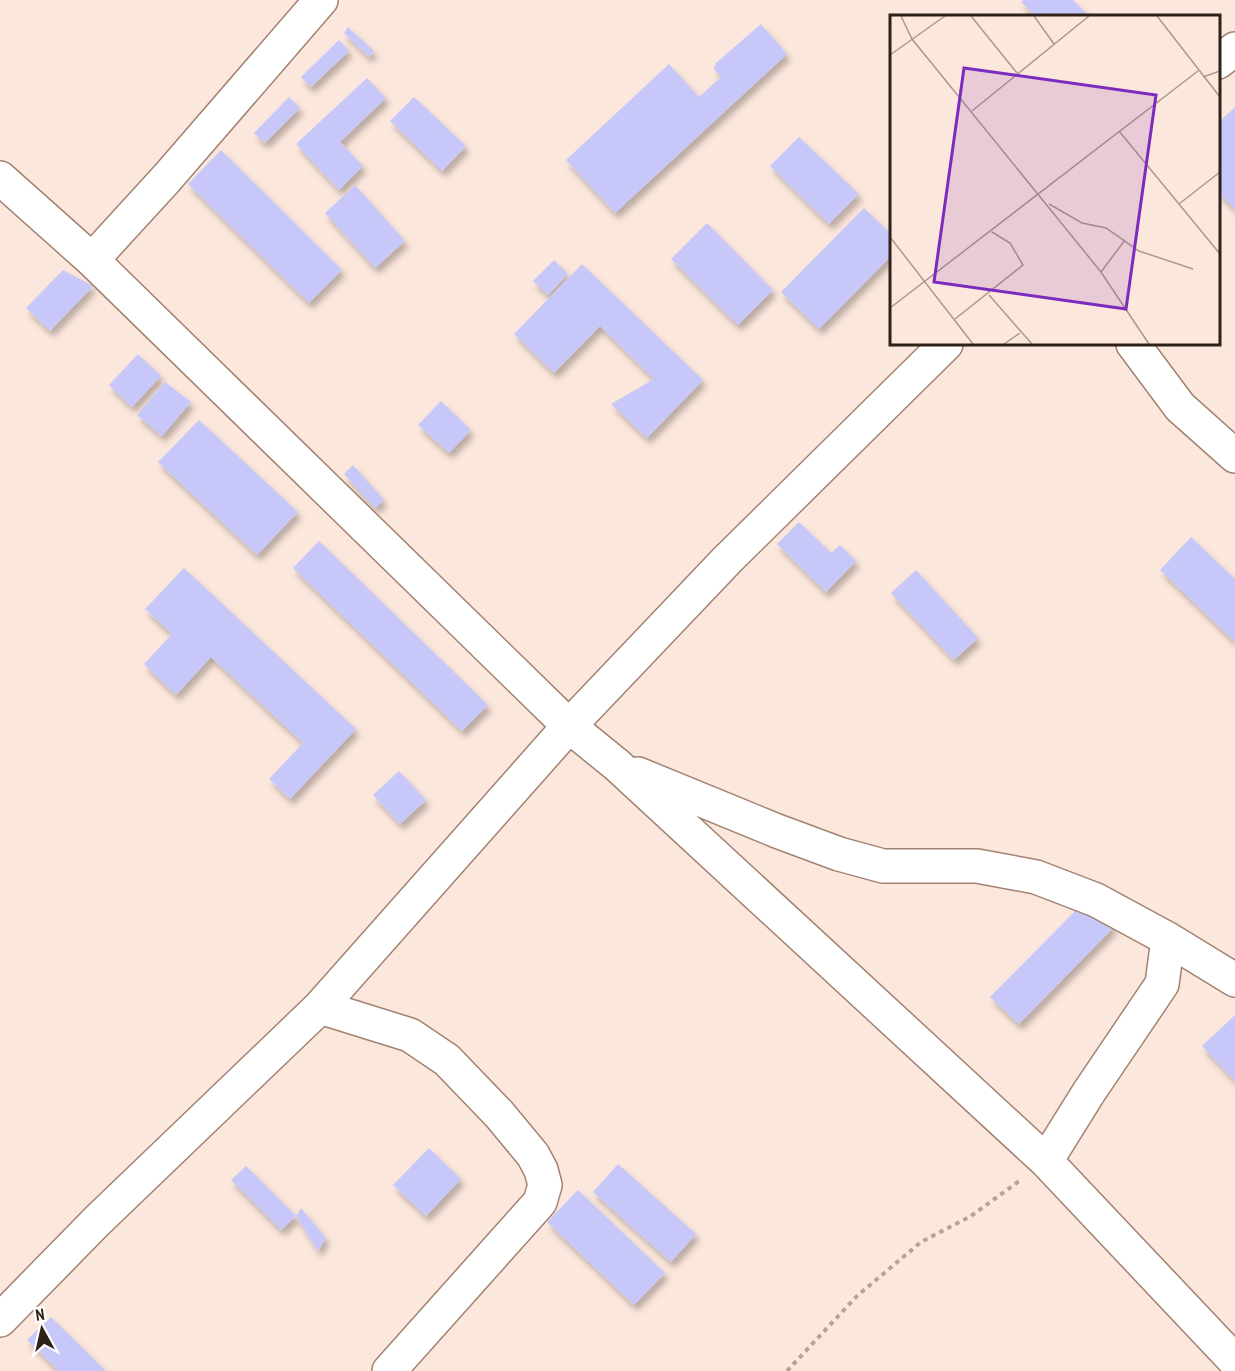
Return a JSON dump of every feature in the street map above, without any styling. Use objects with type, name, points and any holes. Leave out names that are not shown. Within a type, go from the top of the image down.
[{"type":"street","points":[[92,260],[167,178],[321,0]]},
{"type":"street","points":[[1220,60],[1235,49]]},
{"type":"street","points":[[0,178],[92,260],[569,726],[617,765],[1046,1161],[1235,1361]]},
{"type":"street","points":[[0,1320],[97,1221],[320,1007],[569,726],[727,560],[945,345]]},
{"type":"street","points":[[1134,345],[1180,407],[1235,456]]},
{"type":"street","points":[[617,765],[756,823],[839,854],[883,867],[977,866],[1036,878],[1096,900],[1168,939],[1235,980]]},
{"type":"street","points":[[1046,1161],[1089,1092],[1162,984],[1168,939]]},
{"type":"street","points":[[320,1007],[410,1035],[447,1060],[499,1114],[533,1155],[541,1170],[545,1185],[540,1202],[389,1371]]},
{"type":"path","points":[[787,1371],[857,1296],[921,1242],[971,1216],[1046,1161]]},
{"type":"building","points":[[1024,0],[1073,0],[1088,15],[1035,15],[1021,2]]},
{"type":"building","points":[[761,24],[787,54],[615,213],[566,160],[669,64],[699,97],[721,77],[714,69],[716,63]]},
{"type":"building","points":[[348,27],[374,51],[369,57],[344,33]]},
{"type":"building","points":[[339,40],[349,51],[311,87],[301,77]]},
{"type":"building","points":[[367,78],[386,98],[340,142],[363,166],[339,190],[296,144]]},
{"type":"building","points":[[289,97],[300,108],[265,143],[254,133]]},
{"type":"building","points":[[414,97],[466,146],[442,171],[390,121]]},
{"type":"building","points":[[1235,107],[1235,209],[1220,194],[1220,121]]},
{"type":"building","points":[[799,137],[859,194],[829,224],[770,166]]},
{"type":"building","points":[[221,150],[342,270],[309,303],[188,184]]},
{"type":"building","points":[[355,185],[405,241],[375,268],[325,213]]},
{"type":"building","points":[[864,208],[890,233],[890,257],[819,329],[781,292]]},
{"type":"building","points":[[707,223],[773,290],[738,325],[671,259]]},
{"type":"building","points":[[554,260],[568,274],[548,295],[533,281]]},
{"type":"building","points":[[582,264],[703,380],[647,438],[611,404],[654,379],[600,326],[554,373],[514,334]]},
{"type":"building","points":[[63,270],[93,286],[50,331],[26,308]]},
{"type":"building","points":[[138,354],[161,376],[132,407],[109,385]]},
{"type":"building","points":[[165,382],[191,402],[162,436],[137,415]]},
{"type":"building","points":[[441,401],[471,430],[449,453],[418,425]]},
{"type":"building","points":[[199,420],[298,512],[257,555],[158,462]]},
{"type":"building","points":[[353,465],[384,500],[375,508],[344,474]]},
{"type":"building","points":[[799,522],[831,553],[840,545],[856,561],[826,592],[777,544]]},
{"type":"building","points":[[1191,537],[1235,579],[1235,642],[1160,570]]},
{"type":"building","points":[[319,541],[488,705],[462,731],[293,568]]},
{"type":"building","points":[[184,568],[356,729],[290,799],[269,779],[303,743],[211,657],[176,695],[144,664],[172,634],[145,609]]},
{"type":"building","points":[[916,570],[978,638],[954,660],[891,593]]},
{"type":"building","points":[[399,771],[426,800],[400,824],[373,795]]},
{"type":"building","points":[[1086,900],[1114,927],[1019,1024],[990,997]]},
{"type":"building","points":[[1235,1015],[1235,1081],[1202,1046]]},
{"type":"building","points":[[429,1148],[461,1179],[426,1216],[393,1185]]},
{"type":"building","points":[[618,1164],[696,1234],[671,1262],[593,1192]]},
{"type":"building","points":[[246,1166],[296,1216],[281,1230],[231,1180]]},
{"type":"building","points":[[578,1190],[665,1273],[634,1305],[547,1222]]},
{"type":"building","points":[[301,1208],[326,1238],[318,1251],[296,1216]]},
{"type":"building","points":[[51,1317],[106,1371],[59,1371],[27,1340]]}]
